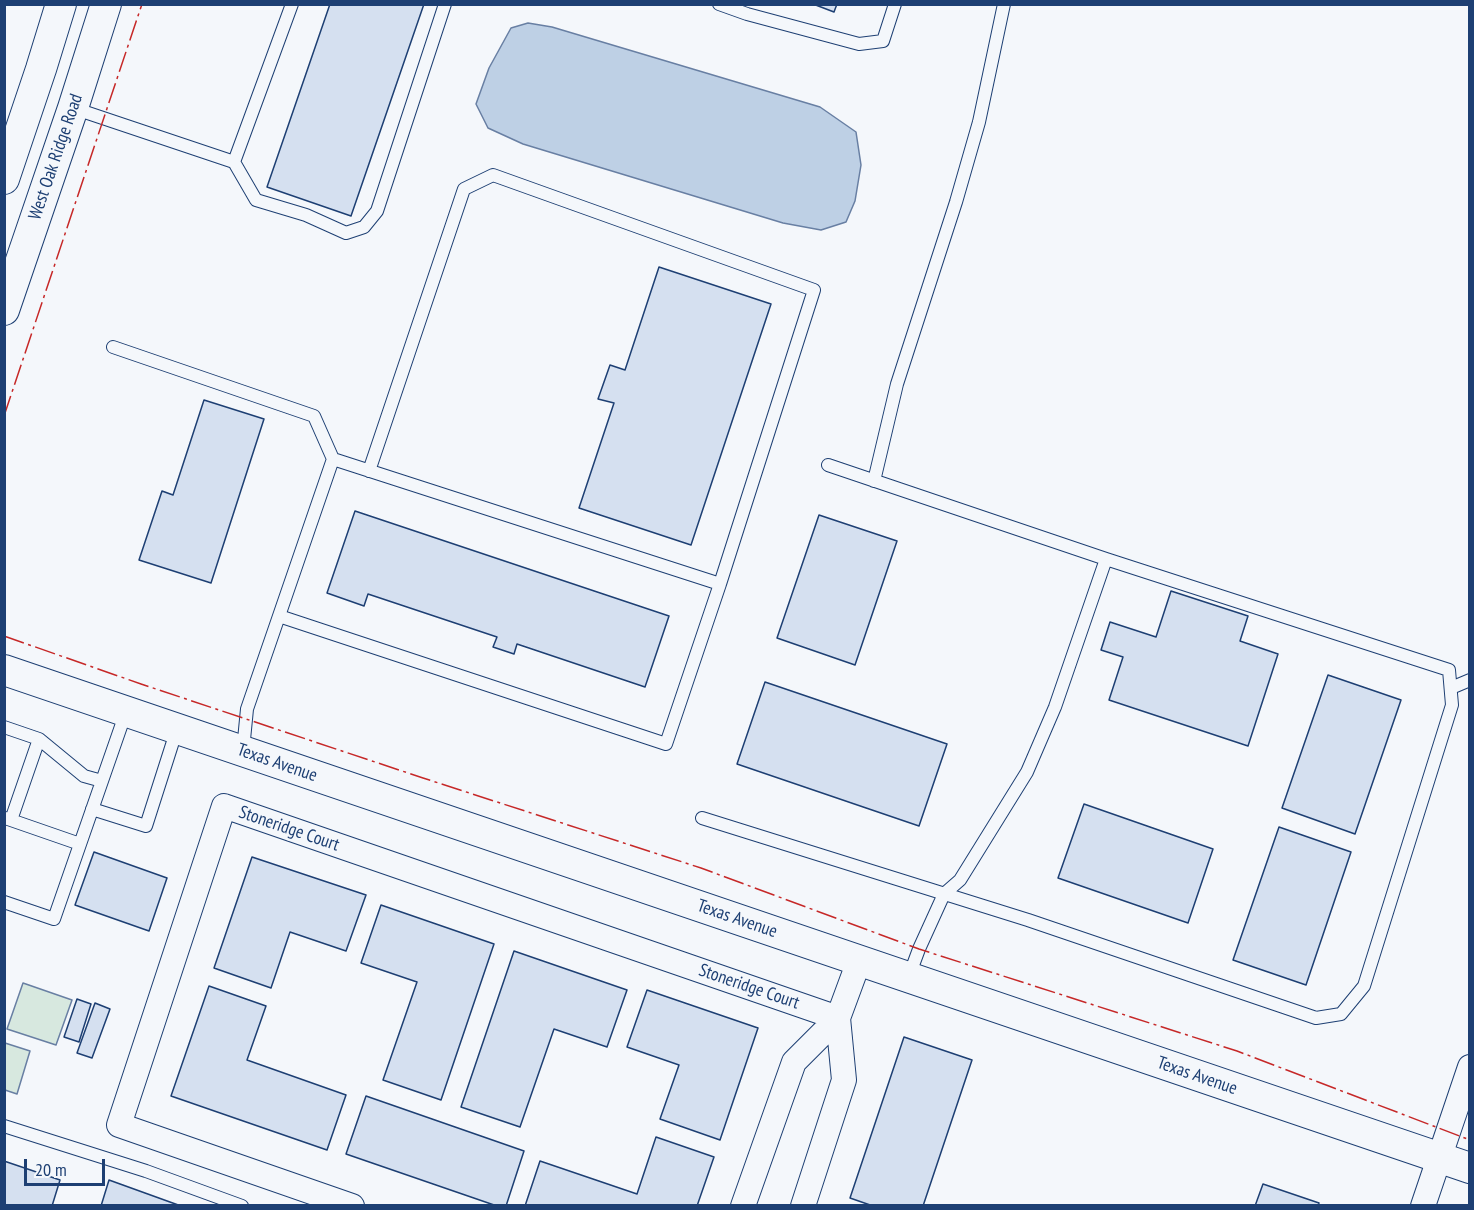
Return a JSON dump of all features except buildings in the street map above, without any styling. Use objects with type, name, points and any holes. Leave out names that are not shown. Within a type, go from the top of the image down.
[{"type":"street","points":[[4,179],[61,4]]},
{"type":"street","name":"West Oak Ridge Road","points":[[4,310],[106,4]]},
{"type":"street","name":"Texas Avenue","points":[[4,670],[1470,1168]]},
{"type":"street","name":"Stoneridge Court","points":[[352,1206],[119,1125],[224,806],[838,1018]]},
{"type":"street","points":[[743,1206],[794,1062],[838,1018],[859,961]]},
{"type":"street","points":[[803,1206],[844,1080],[838,1018]]},
{"type":"street","points":[[1423,1206],[1470,1067]]},
{"type":"lane","points":[[234,162],[292,4]]},
{"type":"lane","points":[[73,108],[234,162],[256,200],[306,215],[346,233],[363,227],[377,211],[445,4]]},
{"type":"lane","points":[[719,4],[747,14],[859,44],[883,41],[895,4]]},
{"type":"lane","points":[[874,481],[897,384],[976,134],[1004,4]]},
{"type":"lane","points":[[279,616],[666,744],[814,290],[493,175],[464,189],[369,471]]},
{"type":"lane","points":[[113,347],[314,416],[333,459],[247,709],[243,751]]},
{"type":"lane","points":[[333,459],[720,584]]},
{"type":"lane","points":[[702,818],[1028,920],[1316,1018],[1341,1014],[1364,986],[1452,705],[1449,670],[1106,559],[828,465]]},
{"type":"lane","points":[[908,977],[944,894],[960,880],[1027,772],[1055,707],[1106,559]]},
{"type":"lane","points":[[1451,688],[1470,680]]},
{"type":"lane","points":[[4,902],[54,919],[126,711]]},
{"type":"lane","points":[[4,727],[39,739],[84,776],[102,781]]},
{"type":"lane","points":[[92,809],[146,826],[177,729]]},
{"type":"lane","points":[[39,739],[8,819],[80,844]]},
{"type":"lane","points":[[4,1125],[146,1171],[242,1206]]},
{"type":"shaded area","points":[[23,983],[72,1000],[56,1045],[7,1029]]},
{"type":"shaded area","points":[[5,1043],[30,1051],[17,1094],[5,1090]]},
{"type":"water","points":[[528,23],[552,27],[820,107],[856,132],[861,165],[855,201],[846,222],[821,230],[783,223],[523,144],[488,128],[476,104],[489,68],[511,28]]},
{"type":"power","points":[[4,416],[142,4]]},
{"type":"power","points":[[4,636],[423,778],[701,868],[919,949],[1237,1051],[1470,1140]]}]
